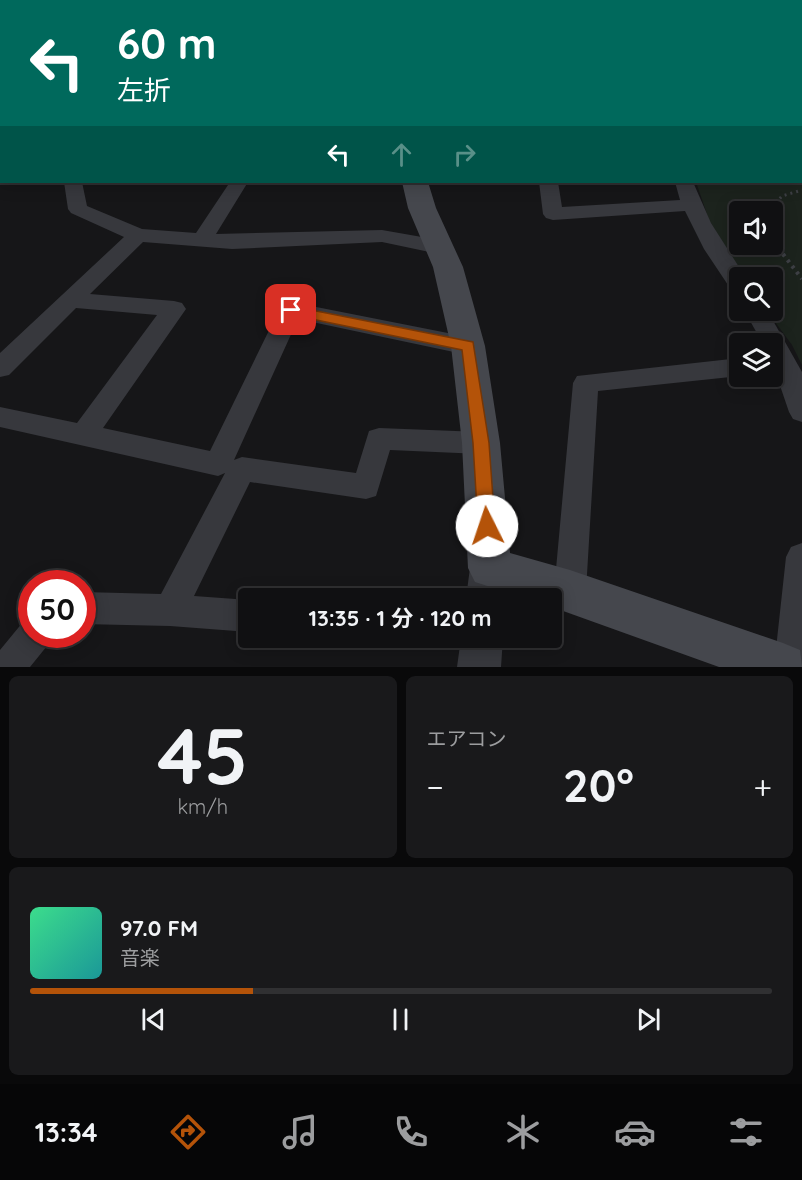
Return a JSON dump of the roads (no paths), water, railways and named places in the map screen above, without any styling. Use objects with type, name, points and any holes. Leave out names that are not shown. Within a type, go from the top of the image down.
[{"type":"main road","points":[[415,183],[422,208],[448,267],[468,346],[481,443],[488,583],[570,591],[783,667]]},
{"type":"street","points":[[73,183],[78,209],[138,235],[232,242],[382,236],[439,247]]},
{"type":"street","points":[[202,239],[238,183]]},
{"type":"street","points":[[549,183],[553,214],[691,205]]},
{"type":"street","points":[[684,183],[691,205],[729,268]]},
{"type":"street","points":[[0,368],[138,235]]},
{"type":"street","points":[[71,300],[174,309],[83,435]]},
{"type":"street","points":[[170,610],[291,310],[468,346]]},
{"type":"street","points":[[783,367],[796,382],[802,412]]},
{"type":"street","points":[[570,591],[586,383],[729,368]]},
{"type":"street","points":[[0,417],[230,466],[366,487],[379,439],[481,443]]},
{"type":"street","points":[[791,667],[802,557]]},
{"type":"street","points":[[96,608],[170,610],[238,615]]},
{"type":"street","points":[[8,667],[24,648]]},
{"type":"street","points":[[479,667],[481,648]]}]
